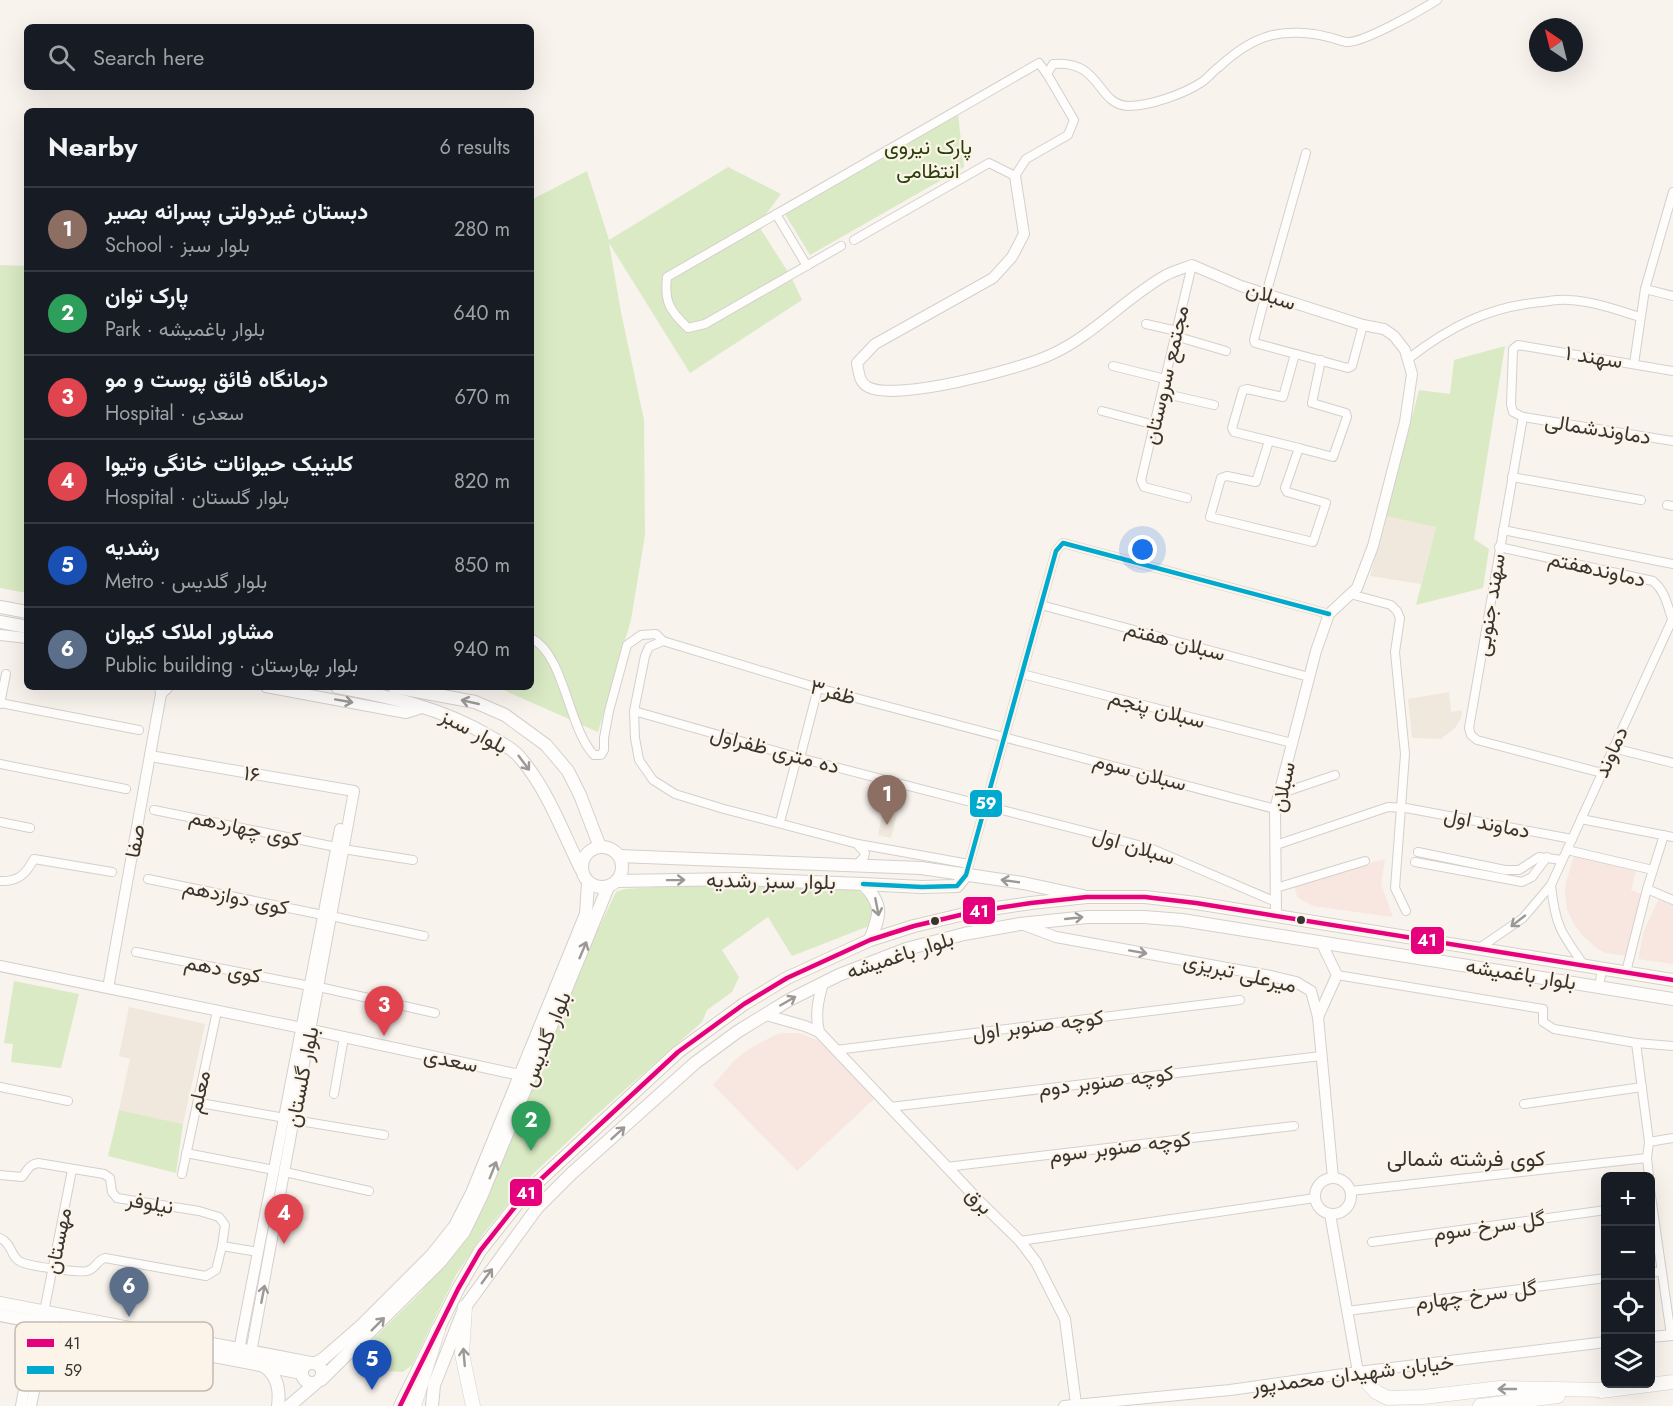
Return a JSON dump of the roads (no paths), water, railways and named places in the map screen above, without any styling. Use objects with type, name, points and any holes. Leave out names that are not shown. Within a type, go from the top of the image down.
[{"type":"highway","points":[[465,1307],[462,1354],[473,1406]]},
{"type":"highway","points":[[414,1406],[438,1330]]},
{"type":"highway","points":[[1358,1372],[1376,1392],[1388,1398],[1423,1397],[1500,1388],[1608,1390]]},
{"type":"highway","points":[[1480,1406],[1673,1382]]},
{"type":"main road","points":[[0,607],[24,611]]},
{"type":"main road","points":[[0,622],[22,626]]},
{"type":"main road","points":[[0,634],[22,626]]},
{"type":"main road","name":"بلوار سبز","points":[[354,690],[391,697],[446,714],[509,747],[522,760],[546,796],[581,869]]},
{"type":"main road","name":"بلوار سبز","points":[[410,690],[475,702],[505,715],[546,745],[568,771],[600,847]]},
{"type":"main road","points":[[600,847],[611,849],[619,856],[622,871],[613,884],[598,887],[588,883],[581,869],[586,854],[600,847]]},
{"type":"main road","points":[[619,856],[697,861],[968,869],[1087,897]]},
{"type":"main road","points":[[863,884],[957,886],[968,869]]},
{"type":"main road","name":"بلوار سبز رشدیه","points":[[613,884],[736,879],[863,884],[873,894],[879,906],[879,917],[870,940]]},
{"type":"main road","name":"بلوار گلدیس","points":[[289,1406],[440,1263],[464,1232],[481,1197],[586,914],[588,883]]},
{"type":"main road","name":"بلوار گلدیس","points":[[313,1363],[323,1359],[361,1326],[432,1255],[455,1226],[613,884]]},
{"type":"main road","name":"بلوار باغمیشه","points":[[400,1406],[413,1376],[480,1251],[526,1192],[678,1052],[744,1004],[787,978],[870,940],[914,926],[977,911],[1087,897],[1145,897],[1673,980]]},
{"type":"main road","name":"بلوار باغمیشه","points":[[432,1406],[434,1385],[465,1307],[537,1208],[571,1174],[695,1063],[737,1032],[789,1000],[823,983],[906,949],[964,934],[1020,924],[1087,917],[1144,917],[1182,920],[1673,999]]},
{"type":"main road","points":[[0,1303],[74,1322]]},
{"type":"main road","points":[[0,1316],[44,1316]]},
{"type":"main road","points":[[213,1350],[244,1356],[313,1363],[322,1369],[318,1381],[306,1382],[302,1373],[305,1365],[313,1363]]},
{"type":"main road","points":[[244,1356],[264,1366],[274,1375],[278,1383],[278,1406]]},
{"type":"main road","points":[[264,1366],[302,1373]]},
{"type":"main road","points":[[427,1406],[434,1385]]},
{"type":"street","points":[[1047,74],[1053,64],[1063,63],[1080,67],[1099,84],[1106,96],[1126,106],[1139,104],[1188,90],[1203,81],[1234,54],[1269,36],[1295,33],[1313,34],[1348,42],[1360,39],[1417,13],[1437,0]]},
{"type":"street","points":[[841,246],[705,324],[688,328],[677,318],[668,304],[665,293],[667,277],[1039,63],[1074,120],[1068,135],[1026,159],[1015,176],[1024,234],[1012,257],[993,278],[875,344],[857,363],[860,378],[867,386],[882,391],[922,388],[976,379],[1051,355],[1079,339],[1167,275],[1192,265]]},
{"type":"street","points":[[1306,153],[1254,342],[1351,368],[1363,325]]},
{"type":"street","points":[[854,240],[989,163],[1015,176]]},
{"type":"street","points":[[1634,364],[1645,289],[1669,221],[1673,192]]},
{"type":"street","points":[[776,214],[807,266]]},
{"type":"street","name":"سبلان","points":[[1192,265],[1241,286],[1264,299],[1384,329],[1394,336],[1406,350],[1412,374],[1405,422],[1373,546],[1357,588],[1329,614],[1309,677],[1275,809],[1276,916]]},
{"type":"street","name":"مجتمع سروستان","points":[[1187,498],[1144,487],[1141,484],[1192,265]]},
{"type":"street","points":[[1645,289],[1673,296]]},
{"type":"street","points":[[1408,359],[1436,337],[1474,317],[1517,304],[1568,299],[1640,317]]},
{"type":"street","points":[[1146,324],[1226,351]]},
{"type":"street","name":"سهند ۱","points":[[1523,417],[1511,409],[1514,346],[1673,371]]},
{"type":"street","points":[[1295,354],[1282,397],[1247,389],[1241,393],[1232,430],[1333,457],[1347,417],[1346,413],[1312,403],[1321,360]]},
{"type":"street","points":[[1113,366],[1166,379]]},
{"type":"street","points":[[1162,393],[1214,405]]},
{"type":"street","points":[[1102,411],[1155,424]]},
{"type":"street","name":"دماوندشمالی","points":[[1523,417],[1673,441]]},
{"type":"street","name":"سهند جنوبی","points":[[1523,417],[1469,728],[1471,735],[1477,740],[1602,773]]},
{"type":"street","points":[[1269,441],[1256,482],[1223,476],[1210,517],[1313,542],[1326,503],[1285,490],[1299,448]]},
{"type":"street","points":[[1512,477],[1641,500]]},
{"type":"street","points":[[1503,530],[1673,564]]},
{"type":"street","points":[[663,641],[650,647],[645,656],[634,711],[639,760],[653,780],[675,794],[858,844],[968,869],[1041,605],[1059,546],[1063,543],[1329,614]]},
{"type":"street","name":"دماوندهفتم","points":[[1499,547],[1653,581],[1665,594],[1672,618]]},
{"type":"street","points":[[1350,594],[1391,605],[1400,618],[1395,652],[1405,754],[1395,888],[1406,911]]},
{"type":"street","name":"سبلان هفتم","points":[[1041,605],[1309,677]]},
{"type":"street","name":"دماوند","points":[[1551,885],[1672,618]]},
{"type":"street","points":[[0,634],[24,638]]},
{"type":"street","name":"ظفر۳","points":[[534,640],[539,642],[557,671],[577,726],[594,755],[601,755],[604,750],[609,711],[627,645],[641,634],[656,634],[663,641],[818,688],[1005,736]]},
{"type":"street","points":[[6,674],[0,703],[139,730]]},
{"type":"street","name":"سبلان پنجم","points":[[1022,674],[1292,744]]},
{"type":"street","points":[[780,822],[818,688]]},
{"type":"street","name":"صفا","points":[[108,988],[163,690]]},
{"type":"street","points":[[282,690],[406,713],[425,707]]},
{"type":"street","name":"ده متری ظفراول","points":[[634,711],[799,757],[986,804]]},
{"type":"street","name":"سبلان سوم","points":[[1005,736],[1275,809]]},
{"type":"street","points":[[1613,748],[1673,763]]},
{"type":"street","name":"۱۶","points":[[150,756],[350,790]]},
{"type":"street","points":[[0,764],[126,789]]},
{"type":"street","points":[[1279,794],[1335,775]]},
{"type":"street","name":"بلوار گلستان","points":[[244,1356],[258,1252],[290,1119],[350,790]]},
{"type":"street","name":"سبلان اول","points":[[986,804],[1150,848],[1276,902]]},
{"type":"street","name":"دماوند اول","points":[[1276,845],[1388,807],[1572,839]]},
{"type":"street","name":"کوی چهاردهم","points":[[154,810],[340,848],[413,860]]},
{"type":"street","points":[[1581,819],[1668,836]]},
{"type":"street","points":[[0,822],[30,828]]},
{"type":"street","points":[[1662,845],[1673,828]]},
{"type":"street","points":[[1626,972],[1647,889],[1668,836]]},
{"type":"street","points":[[857,864],[865,853],[858,844]]},
{"type":"street","points":[[1567,850],[1653,870]]},
{"type":"street","points":[[1418,852],[1505,870],[1519,870],[1539,857],[1562,860]]},
{"type":"street","points":[[1415,862],[1522,882],[1532,877],[1547,857]]},
{"type":"street","points":[[0,881],[14,881],[27,872],[34,859],[112,872]]},
{"type":"street","points":[[1276,888],[1365,861]]},
{"type":"street","name":"کوی دوازدهم","points":[[148,879],[424,936]]},
{"type":"street","points":[[1478,950],[1523,918],[1551,885]]},
{"type":"street","points":[[1551,885],[1554,914],[1560,931],[1584,965]]},
{"type":"street","points":[[1647,889],[1673,900]]},
{"type":"street","name":"میرعلی تبریزی","points":[[1020,924],[1056,937],[1271,976],[1296,982],[1311,991],[1317,1017],[1333,1178]]},
{"type":"street","points":[[1321,942],[1337,975]]},
{"type":"street","name":"کوی دهم","points":[[136,952],[435,1013]]},
{"type":"street","name":"سعدی","points":[[0,966],[307,1029],[525,1077]]},
{"type":"street","points":[[1599,987],[1602,969]]},
{"type":"street","points":[[1317,1017],[1337,975]]},
{"type":"street","points":[[1337,975],[1543,1009],[1543,1022],[1554,1029],[1636,1043],[1673,1046]]},
{"type":"street","points":[[819,1032],[816,1020],[817,1005],[823,983]]},
{"type":"street","name":"کوچه صنوبر اول","points":[[836,1050],[1240,1000]]},
{"type":"street","name":"معلم","points":[[182,1174],[217,1011]]},
{"type":"street","points":[[766,1015],[819,1032]]},
{"type":"street","name":"برق","points":[[819,1032],[946,1167],[1020,1241],[1036,1262],[1065,1319],[1076,1404]]},
{"type":"street","points":[[334,1094],[344,1037]]},
{"type":"street","points":[[1636,1043],[1649,1142],[1649,1172]]},
{"type":"street","name":"کوچه صنوبر دوم","points":[[891,1107],[1321,1056]]},
{"type":"street","points":[[0,1087],[68,1101]]},
{"type":"street","points":[[1524,1104],[1642,1087]]},
{"type":"street","points":[[206,1104],[384,1135]]},
{"type":"street","name":"کوچه صنوبر سوم","points":[[946,1167],[1294,1126]]},
{"type":"street","points":[[1649,1142],[1673,1138]]},
{"type":"street","points":[[186,1153],[369,1191]]},
{"type":"street","points":[[1351,1191],[1647,1158]]},
{"type":"street","name":"نیلوفر","points":[[0,1175],[22,1177],[27,1168],[38,1163],[104,1174],[110,1178],[112,1192],[117,1198],[199,1211],[219,1217],[225,1225],[216,1270],[206,1276],[105,1258],[100,1259],[93,1269],[86,1272],[22,1263],[14,1255],[8,1243],[0,1238]]},
{"type":"street","name":"مهستان","points":[[44,1316],[72,1170]]},
{"type":"street","name":"بلوار گلستان","points":[[244,1356],[271,1254],[279,1171]]},
{"type":"street","points":[[1327,1179],[1344,1181],[1351,1191],[1350,1203],[1342,1212],[1330,1214],[1320,1209],[1315,1198],[1318,1186],[1327,1179]]},
{"type":"street","points":[[1020,1241],[1315,1198]]},
{"type":"street","name":"گل سرخ سوم","points":[[1372,1242],[1601,1211]]},
{"type":"street","points":[[1330,1214],[1358,1372]]},
{"type":"street","points":[[1654,1226],[1672,1335],[1655,1337]]},
{"type":"street","points":[[222,1246],[271,1254]]},
{"type":"street","points":[[1655,1272],[1661,1271]]},
{"type":"street","name":"گل سرخ چهارم","points":[[1347,1311],[1601,1279]]},
{"type":"street","points":[[42,1322],[44,1316]]},
{"type":"street","points":[[43,1322],[44,1316]]},
{"type":"street","name":"خیابان شهیدان محمدپور","points":[[1064,1406],[1230,1390],[1601,1342]]},
{"type":"street","points":[[21,1406],[25,1391]]},
{"type":"street","points":[[31,1406],[33,1391]]},
{"type":"place","name":"دبستان غیردولتی پسرانه بصیر","points":[[887,825]]},
{"type":"place","name":"درمانگاه فائق پوست و مو","points":[[384,1036]]},
{"type":"place","name":"پارک توان","points":[[531,1151]]},
{"type":"place","name":"کلینیک حیوانات خانگی وتیوا","points":[[284,1244]]},
{"type":"place","name":"مشاور املاک کیوان","points":[[129,1317]]},
{"type":"place","name":"رشدیه","points":[[372,1390]]},
{"type":"district","name":"کوی فرشته شمالی","points":[[1466,1158]]},
{"type":"park label","name":"پارک نیروی انتظامی","points":[[928,159]]}]
